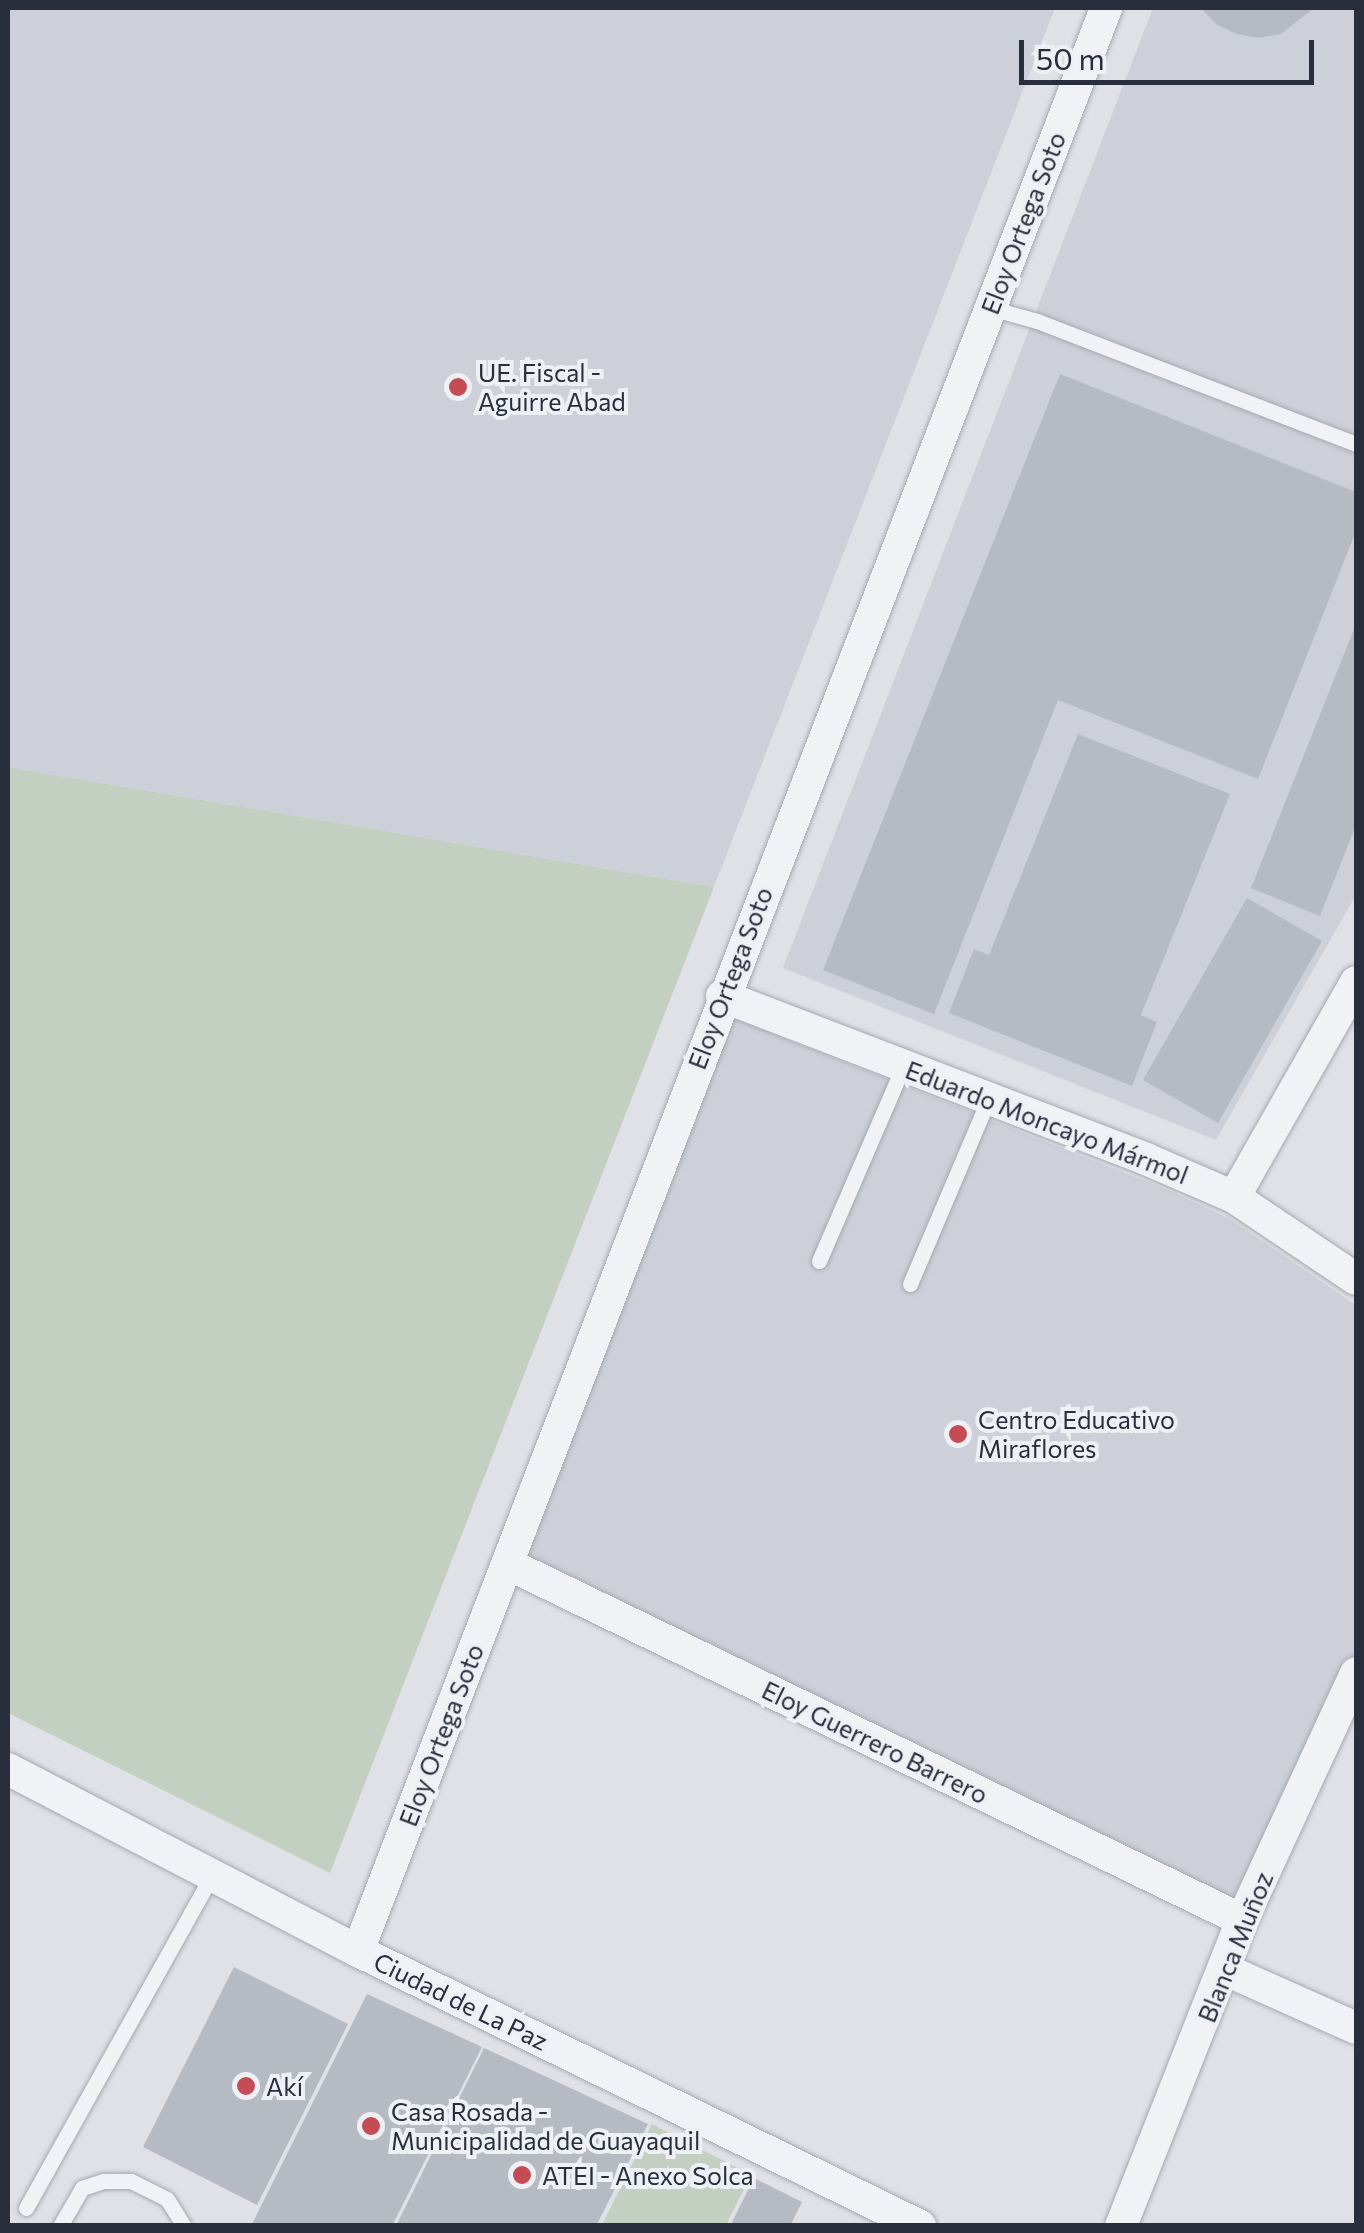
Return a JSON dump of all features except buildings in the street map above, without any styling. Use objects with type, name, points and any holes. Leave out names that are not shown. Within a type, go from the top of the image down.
[{"type":"street","name":"Eloy Ortega Soto","points":[[358,1951],[722,996],[1106,8]]},
{"type":"street","points":[[1234,1197],[1356,982]]},
{"type":"street","name":"Eduardo Moncayo Mármol","points":[[722,996],[1234,1197],[1356,1279]]},
{"type":"street","name":"Eloy Guerrero Barrero","points":[[508,1564],[1242,1920]]},
{"type":"street","name":"Blanca Muñoz","points":[[1120,2226],[1226,1970],[1242,1920],[1356,1673]]},
{"type":"street","name":"Ciudad de La Paz","points":[[8,1768],[358,1951],[920,2226]]},
{"type":"street","points":[[1226,1970],[1356,2028]]},
{"type":"lane","points":[[990,308],[1037,321],[1354,438]]},
{"type":"lane","points":[[819,1261],[904,1066]]},
{"type":"lane","points":[[910,1284],[989,1098]]},
{"type":"lane","points":[[26,2208],[212,1875]]},
{"type":"lane","points":[[60,2226],[82,2188],[104,2181],[131,2181],[166,2200],[184,2226]]},
{"type":"shaded area","name":"UE. Fiscal - Aguirre Abad","points":[[8,8],[1055,8],[714,887],[8,767]]},
{"type":"shaded area","points":[[1153,8],[1356,8],[1356,895],[1216,1140],[783,968]]},
{"type":"shaded area","name":"Centro Educativo Miraflores","points":[[720,1013],[1168,1190],[1230,1219],[1356,1305],[1356,1666],[1241,1918],[511,1562]]},
{"type":"green space","points":[[8,767],[714,887],[330,1873],[8,1713]]},
{"type":"green space","points":[[652,2124],[751,2175],[726,2225],[602,2225]]},
{"type":"place","name":"UE. Fiscal - Aguirre Abad","points":[[458,387]]},
{"type":"place","name":"Centro Educativo Miraflores","points":[[958,1434]]},
{"type":"place","name":"Akí","points":[[246,2086]]},
{"type":"place","name":"Casa Rosada - Municipalidad de Guayaquil","points":[[371,2126]]},
{"type":"place","name":"ATEI - Anexo Solca","points":[[522,2175]]}]
